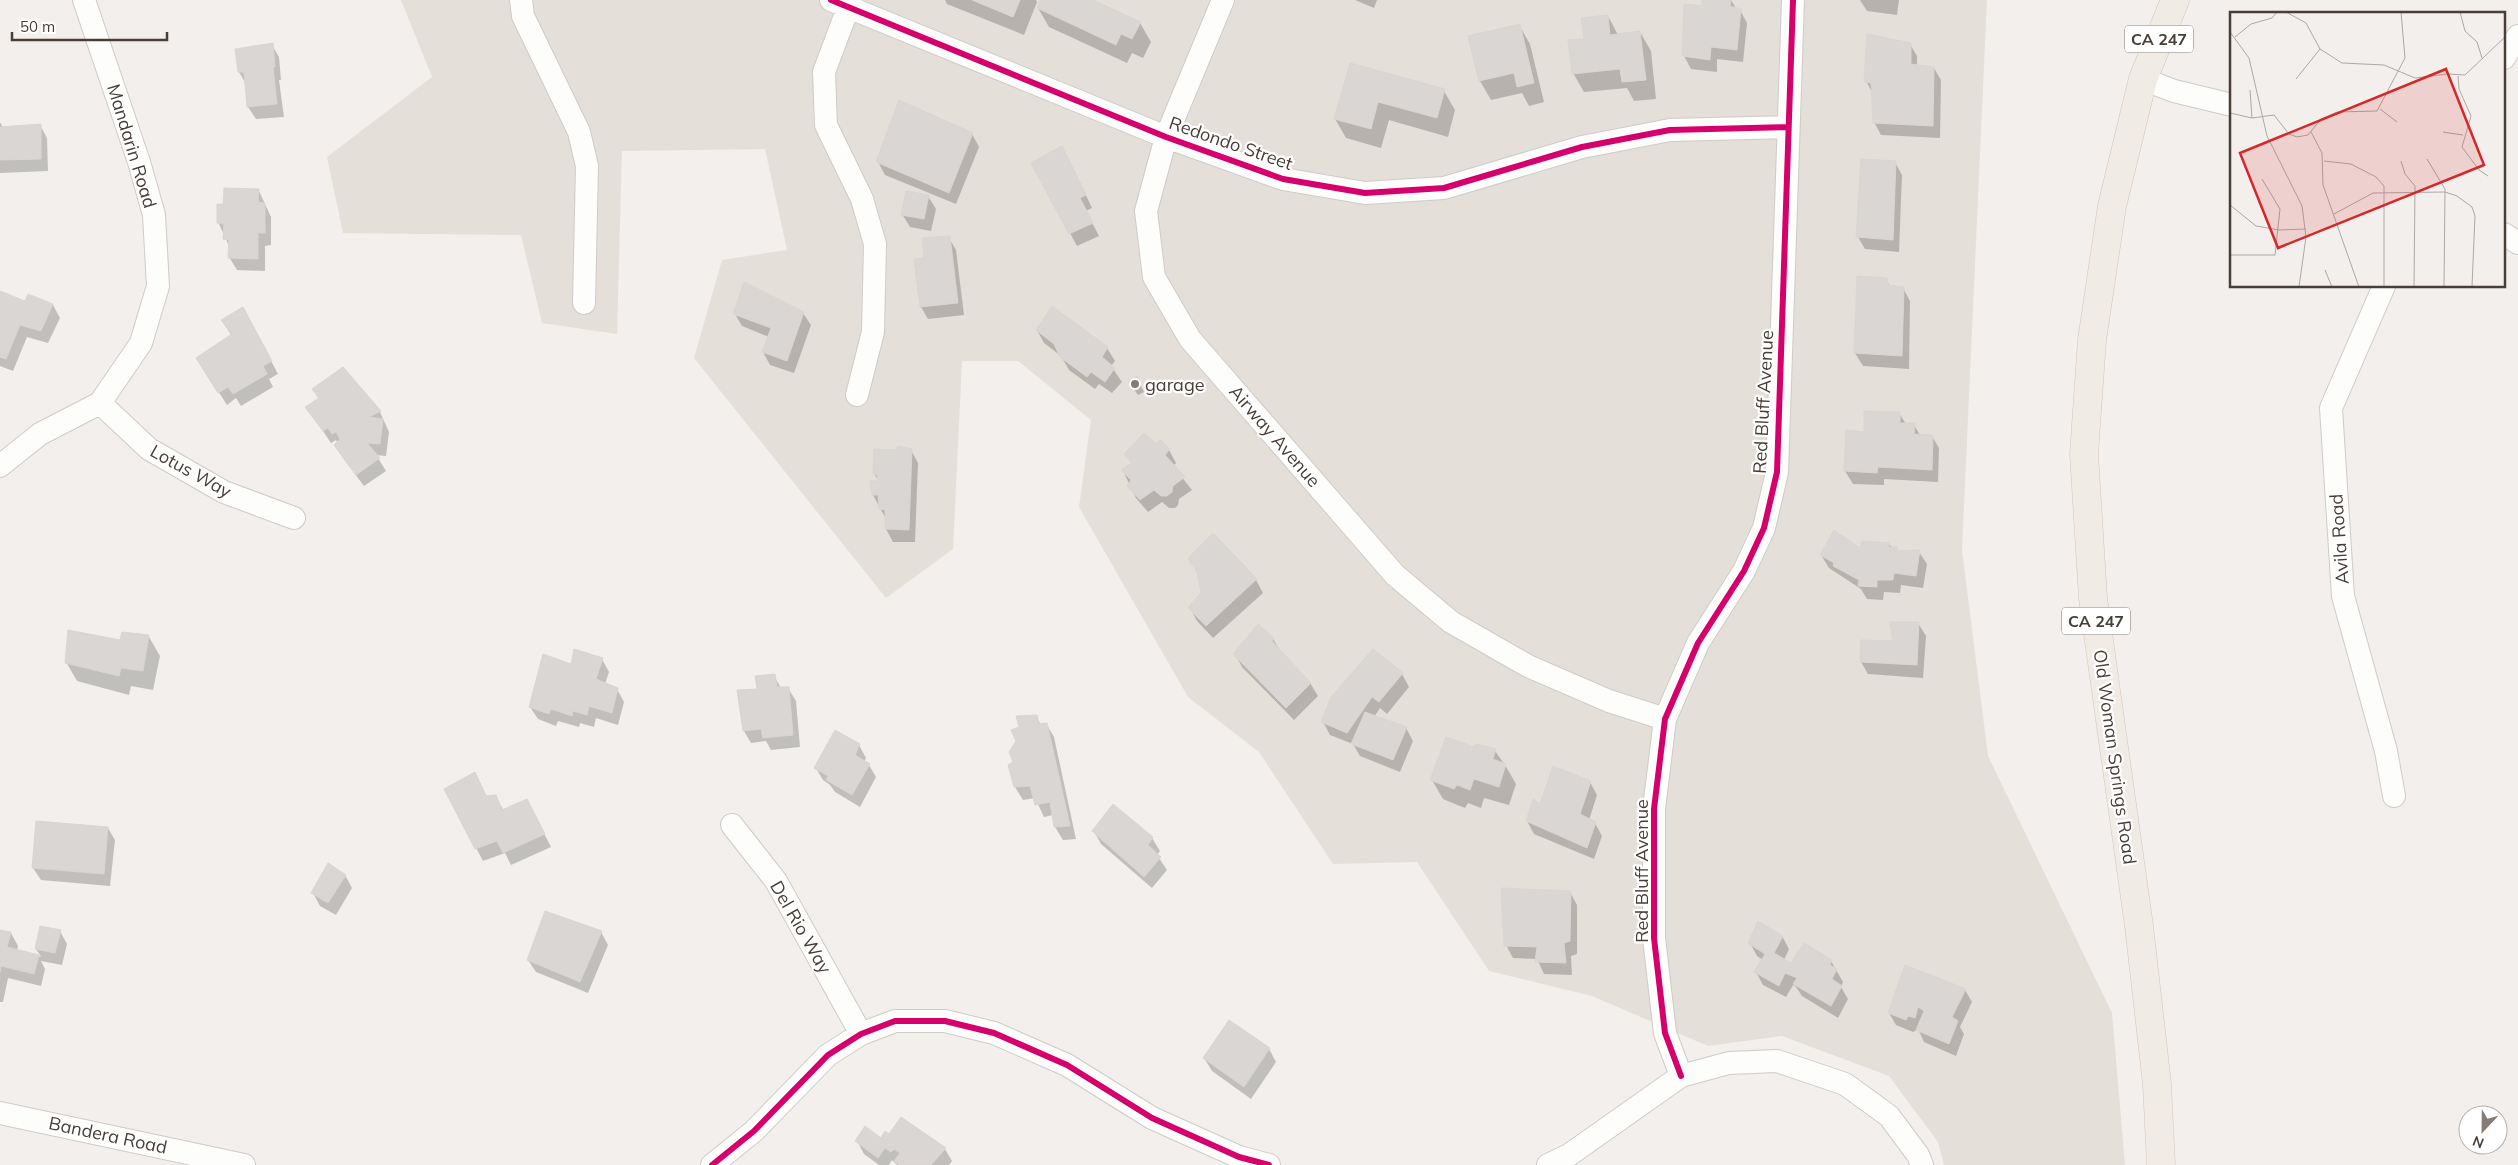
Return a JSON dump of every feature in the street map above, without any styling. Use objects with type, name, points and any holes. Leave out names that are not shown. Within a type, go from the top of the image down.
[{"type":"main road","name":"Old Woman Springs Road","points":[[2161,1165],[2157,1084],[2139,926],[2093,598],[2084,454],[2092,340],[2112,206],[2143,79],[2176,0]]},
{"type":"street","name":"Mandarin Road","points":[[0,466],[40,434],[100,403],[141,343],[158,286],[154,215],[139,162],[84,0]]},
{"type":"street","points":[[521,0],[523,16],[580,132],[587,166],[584,302]]},
{"type":"street","name":"Airway Avenue","points":[[1223,0],[1166,137],[1146,211],[1154,277],[1190,338],[1396,575],[1451,622],[1528,666],[1610,701],[1665,719]]},
{"type":"street","name":"Red Bluff Avenue","points":[[1681,1076],[1665,1033],[1654,938],[1654,809],[1665,719],[1698,643],[1744,571],[1764,528],[1777,472],[1793,0]]},
{"type":"street","points":[[843,2],[824,72],[826,125],[862,199],[875,244],[873,332],[857,395]]},
{"type":"street","name":"Redondo Street","points":[[843,2],[1166,137],[1282,179],[1365,193],[1444,188],[1582,147],[1670,130],[1788,126]]},
{"type":"street","points":[[2506,55],[2518,36]]},
{"type":"street","points":[[2143,79],[2174,91],[2230,105]]},
{"type":"street","points":[[2506,235],[2518,243]]},
{"type":"street","name":"Avila Road","points":[[2383,288],[2331,408],[2343,596],[2386,751],[2394,796]]},
{"type":"street","name":"Lotus Way","points":[[100,403],[148,449],[224,492],[294,518]]},
{"type":"street","name":"Del Rio Way","points":[[732,825],[776,881],[861,1034]]},
{"type":"street","points":[[712,1165],[754,1131],[828,1055],[861,1034],[895,1020],[944,1021],[994,1033],[1067,1065],[1152,1118],[1239,1157],[1269,1165]]},
{"type":"street","points":[[1548,1165],[1569,1155],[1681,1076],[1729,1063],[1777,1061],[1845,1084],[1890,1116],[1918,1155],[1922,1165]]},
{"type":"street","name":"Bandera Road","points":[[0,1113],[244,1165]]},
{"type":"shaded area","points":[[401,0],[1987,0],[1962,550],[1988,756],[2112,1013],[2125,1165],[1944,1165],[1938,1142],[1889,1076],[1782,1036],[1708,1046],[1592,996],[1489,971],[1417,862],[1333,864],[1259,752],[1188,697],[1079,507],[1091,420],[1018,361],[962,361],[953,549],[886,598],[694,358],[722,260],[787,250],[765,149],[622,151],[617,334],[542,323],[521,235],[343,233],[327,157],[432,77]]},
{"type":"building","points":[[972,0],[1020,0],[1013,17]]},
{"type":"building","points":[[1040,0],[1093,0],[1141,22],[1132,39],[1121,34],[1116,45],[1037,8]]},
{"type":"building","points":[[1702,0],[1731,0],[1730,6],[1741,9],[1737,50],[1711,47],[1710,60],[1682,56],[1684,4],[1702,6]]},
{"type":"building","points":[[1608,15],[1610,35],[1640,31],[1646,80],[1622,82],[1620,69],[1572,74],[1568,40],[1584,39],[1581,18]]},
{"type":"building","points":[[1520,24],[1534,83],[1517,87],[1514,73],[1479,81],[1468,36]]},
{"type":"building","points":[[1867,34],[1911,43],[1911,64],[1934,67],[1933,126],[1873,123],[1871,83],[1864,82]]},
{"type":"building","points":[[273,43],[275,67],[273,67],[277,104],[247,107],[244,72],[238,72],[235,49]]},
{"type":"building","points":[[1350,63],[1445,89],[1437,118],[1378,102],[1371,129],[1334,119]]},
{"type":"building","points":[[899,100],[973,133],[949,193],[876,162]]},
{"type":"building","points":[[41,124],[41,159],[0,160],[0,127]]},
{"type":"building","points":[[1062,146],[1086,195],[1080,198],[1093,223],[1069,234],[1031,163]]},
{"type":"building","points":[[1861,159],[1896,161],[1893,240],[1856,237]]},
{"type":"building","points":[[224,188],[259,189],[258,202],[265,203],[265,233],[258,233],[258,259],[228,258],[229,240],[223,239],[224,224],[217,223],[217,204],[223,204]]},
{"type":"building","points":[[906,191],[929,195],[924,219],[901,215]]},
{"type":"building","points":[[950,236],[958,303],[920,307],[914,259],[924,258],[922,238]]},
{"type":"building","points":[[1857,276],[1887,278],[1888,285],[1904,287],[1902,356],[1854,353]]},
{"type":"building","points":[[744,282],[804,312],[787,361],[762,352],[771,328],[733,314]]},
{"type":"building","points":[[0,291],[25,301],[28,294],[53,304],[41,331],[20,325],[6,359],[0,357]]},
{"type":"building","points":[[1052,306],[1108,347],[1102,357],[1115,368],[1105,382],[1091,372],[1087,377],[1060,357],[1054,344],[1036,330]]},
{"type":"building","points":[[243,307],[272,361],[263,366],[267,374],[233,394],[228,387],[218,393],[196,358],[232,334],[221,320]]},
{"type":"building","points":[[343,367],[381,411],[369,417],[383,419],[380,444],[367,443],[380,458],[356,475],[334,445],[340,439],[336,432],[332,434],[328,428],[323,431],[305,407],[319,398],[312,389]]},
{"type":"building","name":"garage","points":[[1137,376],[1141,386],[1134,390],[1128,382]]},
{"type":"building","points":[[1864,411],[1900,412],[1900,423],[1915,423],[1914,434],[1933,435],[1932,470],[1878,467],[1877,473],[1844,471],[1846,430],[1864,432]]},
{"type":"building","points":[[1144,433],[1156,444],[1161,440],[1170,449],[1165,455],[1185,477],[1173,486],[1172,492],[1167,496],[1161,496],[1154,490],[1140,500],[1127,486],[1131,480],[1121,470],[1132,463],[1124,454]]},
{"type":"building","points":[[897,446],[912,449],[909,530],[885,529],[885,510],[879,509],[878,495],[872,495],[870,481],[878,481],[877,475],[873,473],[874,449],[897,450]]},
{"type":"building","points":[[1834,530],[1860,548],[1862,541],[1889,543],[1889,547],[1897,547],[1897,551],[1920,550],[1916,576],[1894,573],[1893,580],[1877,580],[1877,587],[1858,586],[1859,580],[1833,566],[1834,563],[1820,555]]},
{"type":"building","points":[[1213,533],[1257,579],[1206,626],[1188,608],[1201,592],[1197,572],[1188,558]]},
{"type":"building","points":[[1890,622],[1919,622],[1917,665],[1860,662],[1861,640],[1893,641]]},
{"type":"building","points":[[1258,624],[1274,638],[1272,641],[1311,683],[1286,708],[1233,654]]},
{"type":"building","points":[[68,630],[120,640],[122,632],[149,635],[143,671],[121,668],[119,676],[65,663]]},
{"type":"building","points":[[574,649],[603,658],[596,679],[618,688],[612,713],[589,706],[587,715],[573,711],[572,716],[551,709],[549,714],[529,707],[543,654],[571,664]]},
{"type":"building","points":[[1373,649],[1403,673],[1379,702],[1372,697],[1347,733],[1321,722],[1331,697]]},
{"type":"building","points":[[775,674],[777,687],[789,687],[793,735],[763,738],[761,729],[743,731],[737,690],[757,689],[755,676]]},
{"type":"building","points":[[1365,712],[1407,727],[1393,760],[1351,744]]},
{"type":"building","points":[[1037,715],[1039,724],[1047,723],[1070,826],[1054,827],[1050,802],[1035,805],[1030,786],[1014,787],[1008,765],[1013,762],[1009,752],[1016,741],[1011,730],[1019,727],[1016,716]]},
{"type":"building","points":[[835,730],[860,744],[855,755],[870,764],[852,795],[826,780],[828,776],[814,768]]},
{"type":"building","points":[[1446,737],[1475,747],[1476,744],[1496,749],[1493,759],[1506,764],[1499,787],[1474,779],[1470,790],[1457,785],[1454,789],[1430,780]]},
{"type":"building","points":[[1553,766],[1591,781],[1580,814],[1596,822],[1587,848],[1526,821],[1533,799],[1540,804]]},
{"type":"building","points":[[475,772],[486,796],[496,795],[502,810],[527,799],[545,834],[503,853],[497,841],[475,849],[444,789]]},
{"type":"building","points":[[1113,804],[1153,837],[1148,845],[1161,857],[1144,877],[1092,831]]},
{"type":"building","points":[[36,821],[108,827],[104,874],[32,868]]},
{"type":"building","points":[[328,863],[346,875],[328,903],[311,893]]},
{"type":"building","points":[[1501,888],[1571,891],[1570,941],[1564,943],[1566,963],[1535,962],[1537,947],[1504,946]]},
{"type":"building","points":[[545,911],[602,931],[580,982],[527,960]]},
{"type":"building","points":[[1758,921],[1783,936],[1774,953],[1791,963],[1804,943],[1832,960],[1830,965],[1837,969],[1832,979],[1842,986],[1831,1006],[1793,984],[1797,978],[1785,973],[1779,986],[1754,972],[1765,954],[1748,943]]},
{"type":"building","points":[[40,926],[61,930],[55,953],[35,949]]},
{"type":"building","points":[[0,930],[11,932],[7,947],[39,955],[34,974],[1,966],[0,972]]},
{"type":"building","points":[[1905,965],[1966,989],[1952,1017],[1958,1021],[1949,1044],[1916,1030],[1924,1011],[1918,1007],[1915,1018],[1908,1016],[1906,1020],[1888,1013]]},
{"type":"building","points":[[1229,1020],[1270,1048],[1244,1087],[1203,1058]]},
{"type":"building","points":[[901,1117],[946,1148],[931,1165],[899,1165],[894,1161],[900,1153],[894,1149],[891,1152],[885,1148],[878,1158],[855,1141],[865,1126],[881,1138],[885,1131],[889,1134]]},
{"type":"cycle path","points":[[831,0],[1166,137],[1283,179],[1365,193],[1444,188],[1582,147],[1670,130],[1788,127]]},
{"type":"cycle path","points":[[1681,1076],[1665,1033],[1654,938],[1654,809],[1665,719],[1698,643],[1744,571],[1764,528],[1777,472],[1793,0]]},
{"type":"cycle path","points":[[712,1165],[754,1131],[828,1055],[861,1034],[895,1021],[945,1021],[994,1033],[1067,1065],[1152,1118],[1239,1157],[1269,1165]]},
{"type":"place","name":"garage","points":[[1135,384]]}]
